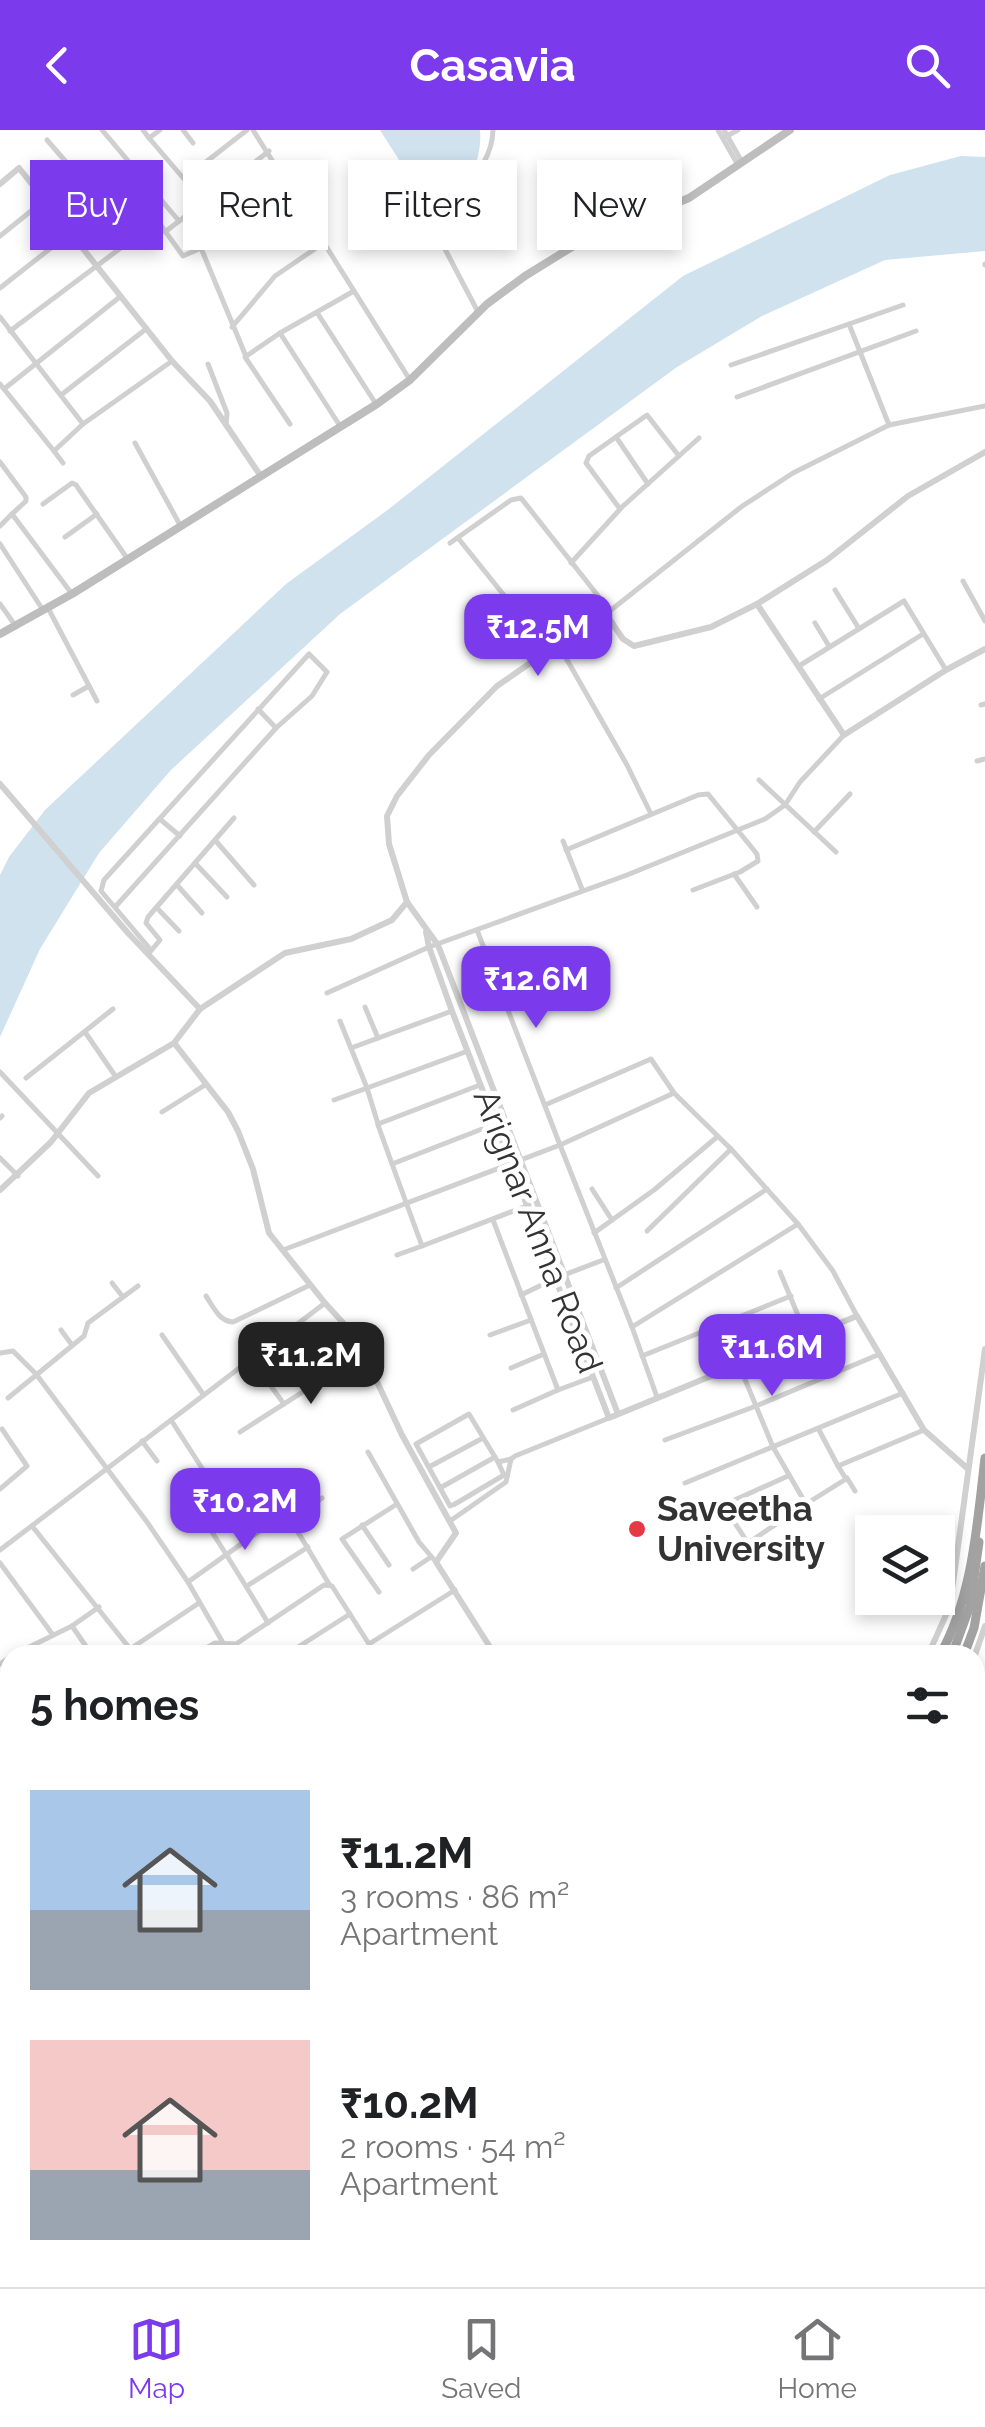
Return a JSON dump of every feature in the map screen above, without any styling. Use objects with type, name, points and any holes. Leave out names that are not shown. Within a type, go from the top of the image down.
[{"type":"highway","points":[[945,1645],[966,1583],[985,1458]]},
{"type":"highway","points":[[956,1645],[976,1574],[981,1492]]},
{"type":"highway","points":[[968,1645],[985,1566]]},
{"type":"main road","points":[[0,634],[72,594],[376,404],[410,380],[478,312],[525,276],[580,242],[689,198],[790,130]]},
{"type":"street","points":[[102,130],[179,221]]},
{"type":"street","points":[[143,130],[184,179],[250,130],[274,160]]},
{"type":"street","points":[[149,138],[160,130]]},
{"type":"street","points":[[183,130],[193,143]]},
{"type":"street","points":[[478,312],[436,232],[484,163],[493,130]]},
{"type":"street","points":[[738,130],[723,133],[740,164]]},
{"type":"street","points":[[47,140],[65,160]]},
{"type":"street","points":[[166,232],[269,152]]},
{"type":"street","points":[[0,184],[19,168],[30,182]]},
{"type":"street","points":[[0,236],[30,211]]},
{"type":"street","points":[[163,228],[183,256],[196,250]]},
{"type":"street","points":[[328,247],[410,380]]},
{"type":"street","points":[[0,288],[48,250]]},
{"type":"street","points":[[84,250],[172,361],[210,401],[260,475]]},
{"type":"street","points":[[10,330],[116,250]]},
{"type":"street","points":[[202,250],[245,354],[290,424]]},
{"type":"street","points":[[232,327],[276,276],[313,250]]},
{"type":"street","points":[[245,354],[354,291]]},
{"type":"street","points":[[63,463],[2,386],[120,296]]},
{"type":"street","points":[[731,365],[904,305]]},
{"type":"street","points":[[318,314],[376,404]]},
{"type":"street","points":[[0,317],[84,424]]},
{"type":"street","points":[[849,324],[890,425]]},
{"type":"street","points":[[60,395],[146,328]]},
{"type":"street","points":[[737,396],[916,332]]},
{"type":"street","points":[[280,334],[340,426]]},
{"type":"street","points":[[54,451],[84,424],[172,361]]},
{"type":"street","points":[[208,364],[227,413],[226,425]]},
{"type":"street","points":[[608,613],[741,507],[793,474],[890,425],[985,406]]},
{"type":"street","points":[[620,509],[586,463],[589,456],[647,415],[679,456]]},
{"type":"street","points":[[616,437],[648,484]]},
{"type":"street","points":[[571,563],[620,509],[700,438]]},
{"type":"street","points":[[135,443],[180,525]]},
{"type":"street","points":[[450,543],[511,500],[521,498],[625,641],[639,646],[712,628],[757,604],[827,560],[908,496],[985,452]]},
{"type":"street","points":[[0,462],[26,498],[0,526]]},
{"type":"street","points":[[43,504],[74,483],[127,558]]},
{"type":"street","points":[[12,514],[72,594]]},
{"type":"street","points":[[65,537],[97,514]]},
{"type":"street","points":[[458,538],[523,619]]},
{"type":"street","points":[[0,544],[45,609],[98,701]]},
{"type":"street","points":[[963,582],[985,621]]},
{"type":"street","points":[[835,590],[858,627]]},
{"type":"street","points":[[799,666],[904,601],[946,670]]},
{"type":"street","points":[[0,604],[15,625]]},
{"type":"street","points":[[757,604],[844,735]]},
{"type":"street","name":"Arignar Anna Road","points":[[608,613],[595,617],[497,686],[428,755],[387,816],[389,844],[408,902],[438,945],[609,1418]]},
{"type":"street","points":[[815,623],[829,646]]},
{"type":"street","points":[[819,699],[924,634]]},
{"type":"street","points":[[558,644],[627,765],[650,814]]},
{"type":"street","points":[[327,993],[429,948],[739,831],[776,813],[844,735],[985,649]]},
{"type":"street","points":[[116,906],[276,728],[323,682],[327,676],[324,668],[309,654],[102,883],[102,890],[149,953]]},
{"type":"street","points":[[73,695],[89,686]]},
{"type":"street","points":[[258,709],[276,728]]},
{"type":"street","points":[[760,780],[836,852]]},
{"type":"street","points":[[0,784],[200,1009]]},
{"type":"street","points":[[0,802],[7,792]]},
{"type":"street","points":[[566,850],[708,794],[757,854],[758,861],[693,890]]},
{"type":"street","points":[[814,832],[850,794]]},
{"type":"street","points":[[149,953],[160,940],[146,922],[234,818]]},
{"type":"street","points":[[161,820],[180,836]]},
{"type":"street","points":[[215,840],[254,885]]},
{"type":"street","points":[[562,841],[582,889]]},
{"type":"street","points":[[195,863],[226,897]]},
{"type":"street","points":[[734,874],[756,906]]},
{"type":"street","points":[[176,884],[202,913]]},
{"type":"street","points":[[0,1190],[57,1134],[90,1093],[174,1043],[200,1009],[285,953],[351,940],[392,920],[408,902]]},
{"type":"street","points":[[157,907],[179,931]]},
{"type":"street","points":[[477,930],[657,1397]]},
{"type":"street","name":"Arignar Anna Road","points":[[426,932],[452,1011],[516,1160],[529,1205],[618,1414]]},
{"type":"street","points":[[494,972],[528,958]]},
{"type":"street","points":[[508,1009],[556,992]]},
{"type":"street","points":[[365,1007],[378,1038]]},
{"type":"street","points":[[26,1078],[113,1009]]},
{"type":"street","points":[[351,1048],[452,1011]]},
{"type":"street","points":[[340,1021],[422,1246]]},
{"type":"street","points":[[85,1032],[116,1077]]},
{"type":"street","points":[[174,1043],[228,1112],[238,1131],[253,1169],[269,1233],[365,1352],[402,1435],[456,1533],[434,1560],[412,1569]]},
{"type":"street","points":[[334,1100],[468,1050]]},
{"type":"street","points":[[545,1106],[651,1059],[674,1093],[798,1224],[832,1272],[924,1430],[968,1469]]},
{"type":"street","points":[[0,1072],[98,1176]]},
{"type":"street","points":[[162,1112],[205,1084]]},
{"type":"street","points":[[378,1124],[482,1084]]},
{"type":"street","points":[[282,1250],[560,1145],[674,1093]]},
{"type":"street","points":[[392,1164],[497,1123]]},
{"type":"street","points":[[594,1232],[717,1137]]},
{"type":"street","points":[[647,1231],[730,1149]]},
{"type":"street","points":[[0,1158],[18,1176]]},
{"type":"street","points":[[592,1189],[612,1220]]},
{"type":"street","points":[[616,1288],[767,1189]]},
{"type":"street","points":[[397,1255],[529,1205]]},
{"type":"street","points":[[493,1220],[558,1390]]},
{"type":"street","points":[[632,1327],[798,1224]]},
{"type":"street","points":[[521,1295],[605,1259]]},
{"type":"street","points":[[780,1272],[807,1337]]},
{"type":"street","points":[[112,1283],[123,1297]]},
{"type":"street","points":[[206,1296],[225,1322],[233,1322],[310,1284]]},
{"type":"street","points":[[8,1398],[86,1333],[88,1322],[138,1286]]},
{"type":"street","points":[[642,1356],[790,1296]]},
{"type":"street","points":[[0,1550],[324,1303]]},
{"type":"street","points":[[440,1488],[496,1459],[511,1458],[857,1316]]},
{"type":"street","points":[[490,1335],[530,1320]]},
{"type":"street","points":[[722,1324],[773,1447],[806,1504]]},
{"type":"street","points":[[61,1330],[72,1345]]},
{"type":"street","points":[[162,1335],[204,1395]]},
{"type":"street","points":[[932,1645],[954,1583],[985,1349]]},
{"type":"street","points":[[0,1354],[13,1351],[36,1374],[148,1522],[222,1641]]},
{"type":"street","points":[[240,1432],[365,1352]]},
{"type":"street","points":[[511,1368],[544,1354]]},
{"type":"street","points":[[664,1440],[880,1354]]},
{"type":"street","points":[[251,1359],[284,1404]]},
{"type":"street","points":[[513,1410],[594,1376]]},
{"type":"street","points":[[685,1483],[903,1394]]},
{"type":"street","points":[[469,1414],[496,1459],[504,1475],[450,1506],[416,1444],[469,1414]]},
{"type":"street","points":[[170,1420],[220,1496]]},
{"type":"street","points":[[0,1490],[27,1466],[2,1428]]},
{"type":"street","points":[[820,1430],[856,1491]]},
{"type":"street","points":[[838,1466],[924,1430]]},
{"type":"street","points":[[429,1467],[483,1438]]},
{"type":"street","points":[[142,1440],[157,1461]]},
{"type":"street","points":[[368,1452],[397,1504],[490,1645]]},
{"type":"street","points":[[450,1521],[506,1482],[511,1458]]},
{"type":"street","points":[[708,1512],[788,1476]]},
{"type":"street","points":[[723,1505],[749,1542],[847,1478]]},
{"type":"street","points":[[268,1622],[212,1529],[266,1489],[272,1490],[292,1520],[369,1644],[454,1590]]},
{"type":"street","points":[[292,1520],[322,1498]]},
{"type":"street","points":[[379,1592],[342,1539],[397,1504]]},
{"type":"street","points":[[455,1504],[462,1513]]},
{"type":"street","points":[[188,1582],[286,1512]]},
{"type":"street","points":[[32,1526],[129,1645]]},
{"type":"street","points":[[362,1526],[389,1565]]},
{"type":"street","points":[[246,1586],[308,1547]]},
{"type":"street","points":[[0,1562],[53,1635]]},
{"type":"street","points":[[214,1645],[222,1641],[236,1644],[330,1584]]},
{"type":"street","points":[[135,1645],[199,1602]]},
{"type":"street","points":[[33,1645],[99,1607]]},
{"type":"street","points":[[299,1645],[350,1614]]},
{"type":"street","points":[[72,1626],[85,1645]]},
{"type":"water","points":[[380,130],[480,130],[476,160],[399,160]]},
{"type":"water","points":[[961,156],[985,157],[985,251],[885,260],[762,316],[677,367],[340,614],[171,770],[99,853],[40,949],[0,1037],[0,875],[9,857],[45,810],[286,584],[389,509],[683,276],[890,175]]},
{"type":"place","name":"Saveetha University","points":[[637,1529]]}]
